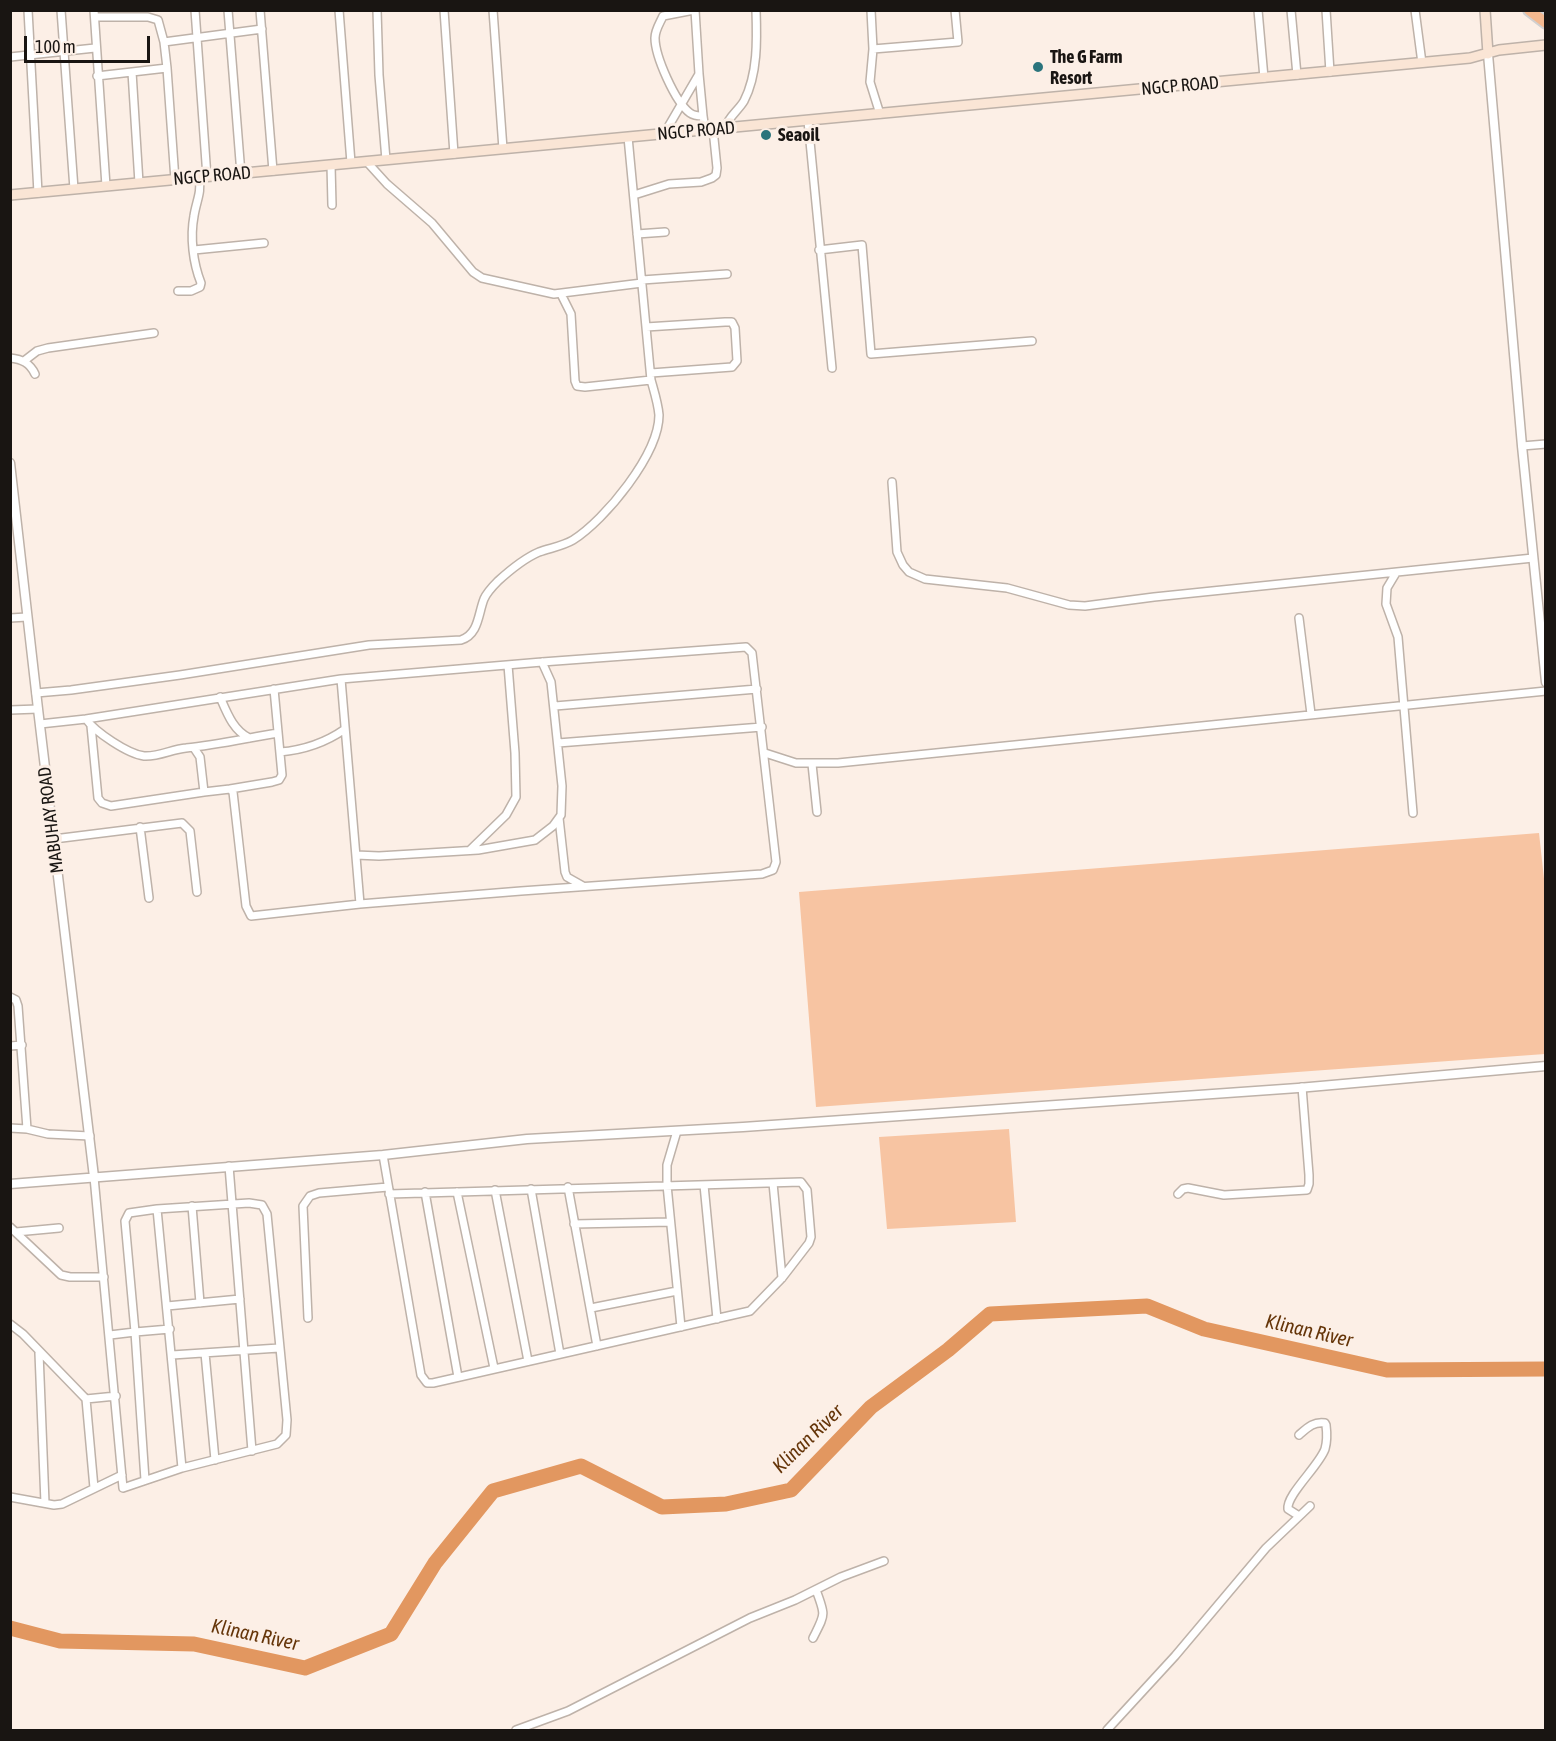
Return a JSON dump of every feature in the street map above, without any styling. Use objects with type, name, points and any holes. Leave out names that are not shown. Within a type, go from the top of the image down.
[{"type":"highway","points":[[1529,10],[1545,22]]},
{"type":"main road","points":[[1485,10],[1488,54]]},
{"type":"main road","name":"NGCP ROAD","points":[[10,195],[1330,72],[1470,58],[1505,48],[1545,45]]},
{"type":"street","points":[[28,10],[38,193]]},
{"type":"street","points":[[61,10],[74,189]]},
{"type":"street","points":[[178,291],[191,291],[200,287],[201,283],[192,232],[203,177],[195,10]]},
{"type":"street","points":[[228,10],[241,174]]},
{"type":"street","points":[[260,10],[273,171]]},
{"type":"street","points":[[339,10],[351,164]]},
{"type":"street","points":[[377,10],[379,75],[386,160]]},
{"type":"street","points":[[444,10],[454,154]]},
{"type":"street","points":[[493,10],[503,149]]},
{"type":"street","points":[[634,195],[662,185],[701,182],[716,175],[717,168],[709,130],[703,116],[695,10],[663,13],[655,35],[657,55],[661,66],[681,103],[690,114],[703,116]]},
{"type":"street","points":[[696,20],[703,10]]},
{"type":"street","points":[[871,10],[873,49],[870,82],[880,114]]},
{"type":"street","points":[[873,49],[958,42],[955,10]]},
{"type":"street","points":[[1258,10],[1264,78]]},
{"type":"street","points":[[1291,10],[1297,75]]},
{"type":"street","points":[[1326,10],[1330,72]]},
{"type":"street","points":[[1414,10],[1422,63]]},
{"type":"street","points":[[725,128],[728,120],[745,98],[750,84],[755,58],[754,12]]},
{"type":"street","points":[[106,186],[95,48],[95,14],[123,14],[154,17],[158,20],[164,42],[167,68],[175,180]]},
{"type":"street","points":[[164,42],[262,30]]},
{"type":"street","points":[[10,57],[95,48]]},
{"type":"street","points":[[1488,54],[1545,682]]},
{"type":"street","points":[[98,76],[167,68]]},
{"type":"street","points":[[132,72],[139,183]]},
{"type":"street","points":[[664,134],[699,74]]},
{"type":"street","points":[[808,120],[832,368]]},
{"type":"street","points":[[36,693],[180,675],[369,645],[466,639],[474,631],[485,597],[495,585],[534,555],[567,543],[589,528],[640,467],[652,445],[658,424],[658,408],[651,376],[628,137]]},
{"type":"street","points":[[367,162],[387,184],[432,223],[473,272],[482,278],[542,292],[561,294],[642,281],[727,274]]},
{"type":"street","points":[[331,165],[332,205]]},
{"type":"street","points":[[638,234],[665,232]]},
{"type":"street","points":[[194,250],[264,243]]},
{"type":"street","points":[[819,250],[862,245],[871,354],[1032,341]]},
{"type":"street","points":[[561,294],[571,314],[577,386],[596,386],[651,376],[732,367],[737,361],[735,328],[732,322],[646,327]]},
{"type":"street","points":[[24,361],[38,351],[48,348],[154,333]]},
{"type":"street","points":[[10,358],[24,361],[31,366],[35,374]]},
{"type":"street","points":[[1522,446],[1545,444]]},
{"type":"street","name":"MABUHAY ROAD","points":[[10,463],[94,1177]]},
{"type":"street","points":[[892,482],[897,552],[909,572],[925,579],[1007,588],[1069,605],[1085,606],[1533,558]]},
{"type":"street","points":[[1396,573],[1387,588],[1386,604],[1398,637],[1413,813]]},
{"type":"street","points":[[10,618],[27,617]]},
{"type":"street","points":[[1299,618],[1311,714]]},
{"type":"street","points":[[40,724],[86,719],[340,679],[746,647],[752,653],[776,862],[773,870],[762,874],[360,904],[251,916],[246,906],[234,797],[230,789]]},
{"type":"street","points":[[356,855],[379,856],[470,850],[535,840],[548,831],[559,818],[563,805],[555,706],[551,682],[542,662]]},
{"type":"street","points":[[470,850],[506,815],[516,797],[508,664]]},
{"type":"street","points":[[340,679],[360,904]]},
{"type":"street","points":[[91,726],[98,798],[102,803],[111,806],[279,780],[282,775],[274,689]]},
{"type":"street","points":[[555,706],[757,689]]},
{"type":"street","points":[[765,753],[779,759],[812,764],[1545,691]]},
{"type":"street","points":[[220,697],[231,722],[250,738]]},
{"type":"street","points":[[10,710],[38,708]]},
{"type":"street","points":[[86,719],[91,726],[125,748],[143,756],[278,733]]},
{"type":"street","points":[[558,743],[762,727]]},
{"type":"street","points":[[280,752],[328,741],[345,729]]},
{"type":"street","points":[[194,748],[200,757],[204,792]]},
{"type":"street","points":[[812,764],[817,812]]},
{"type":"street","points":[[559,818],[565,872],[567,877],[584,886]]},
{"type":"street","points":[[54,839],[183,823],[190,831],[197,892]]},
{"type":"street","points":[[140,827],[149,898]]},
{"type":"street","points":[[10,997],[16,1000],[18,1006],[27,1129]]},
{"type":"street","points":[[10,1046],[22,1045]]},
{"type":"street","points":[[10,1184],[383,1155],[527,1139],[677,1131],[1302,1088],[1545,1066]]},
{"type":"street","points":[[1178,1194],[1188,1188],[1224,1195],[1308,1189],[1309,1175],[1302,1088]]},
{"type":"street","points":[[10,1128],[48,1134],[90,1136]]},
{"type":"street","points":[[677,1131],[667,1165],[667,1185],[681,1327]]},
{"type":"street","points":[[308,1318],[303,1206],[310,1196],[319,1193],[389,1190],[457,1192],[801,1182],[807,1190],[811,1240],[782,1278],[750,1311],[427,1383],[421,1375],[389,1190],[383,1155]]},
{"type":"street","points":[[229,1166],[252,1451]]},
{"type":"street","points":[[94,1177],[123,1488],[182,1468],[277,1444],[286,1435],[287,1420],[274,1274],[265,1208],[256,1203],[157,1209],[129,1213],[125,1221],[145,1480]]},
{"type":"street","points":[[773,1183],[782,1278]]},
{"type":"street","points":[[704,1185],[717,1319]]},
{"type":"street","points":[[568,1187],[597,1346]]},
{"type":"street","points":[[531,1189],[560,1354]]},
{"type":"street","points":[[495,1190],[528,1360]]},
{"type":"street","points":[[425,1192],[458,1377]]},
{"type":"street","points":[[457,1192],[494,1368]]},
{"type":"street","points":[[192,1206],[200,1303]]},
{"type":"street","points":[[157,1209],[182,1468]]},
{"type":"street","points":[[574,1224],[670,1222]]},
{"type":"street","points":[[13,1230],[59,1228]]},
{"type":"street","points":[[13,1230],[61,1275],[104,1276]]},
{"type":"street","points":[[591,1308],[677,1291]]},
{"type":"street","points":[[167,1306],[240,1299]]},
{"type":"street","points":[[10,1324],[23,1334],[86,1399],[94,1488]]},
{"type":"street","points":[[110,1335],[170,1329]]},
{"type":"street","points":[[172,1355],[279,1348]]},
{"type":"street","points":[[39,1353],[45,1503]]},
{"type":"street","points":[[205,1353],[215,1460]]},
{"type":"street","points":[[86,1399],[116,1396]]},
{"type":"street","points":[[1299,1435],[1312,1424],[1325,1422],[1326,1447],[1322,1456],[1289,1500],[1288,1509],[1299,1516]]},
{"type":"street","points":[[10,1497],[62,1504],[122,1475]]},
{"type":"street","points":[[1107,1731],[1175,1656],[1266,1548],[1310,1506]]},
{"type":"street","points":[[516,1731],[568,1711],[750,1618],[841,1577],[884,1561]]},
{"type":"street","points":[[813,1638],[824,1616],[816,1590]]},
{"type":"shaded area","points":[[1539,833],[1546,897],[1545,1054],[816,1107],[799,892]]},
{"type":"shaded area","points":[[1009,1129],[1016,1222],[887,1229],[879,1137]]},
{"type":"waterway","name":"Klinan River","points":[[10,1628],[60,1641],[194,1644],[305,1668],[391,1634],[435,1563],[493,1491],[581,1466],[662,1507],[726,1504],[791,1490],[871,1407],[948,1350],[990,1314],[1147,1306],[1204,1329],[1387,1370],[1546,1369]]},
{"type":"place","name":"The G Farm Resort","points":[[1038,67]]},
{"type":"place","name":"Seaoil","points":[[766,135]]}]
